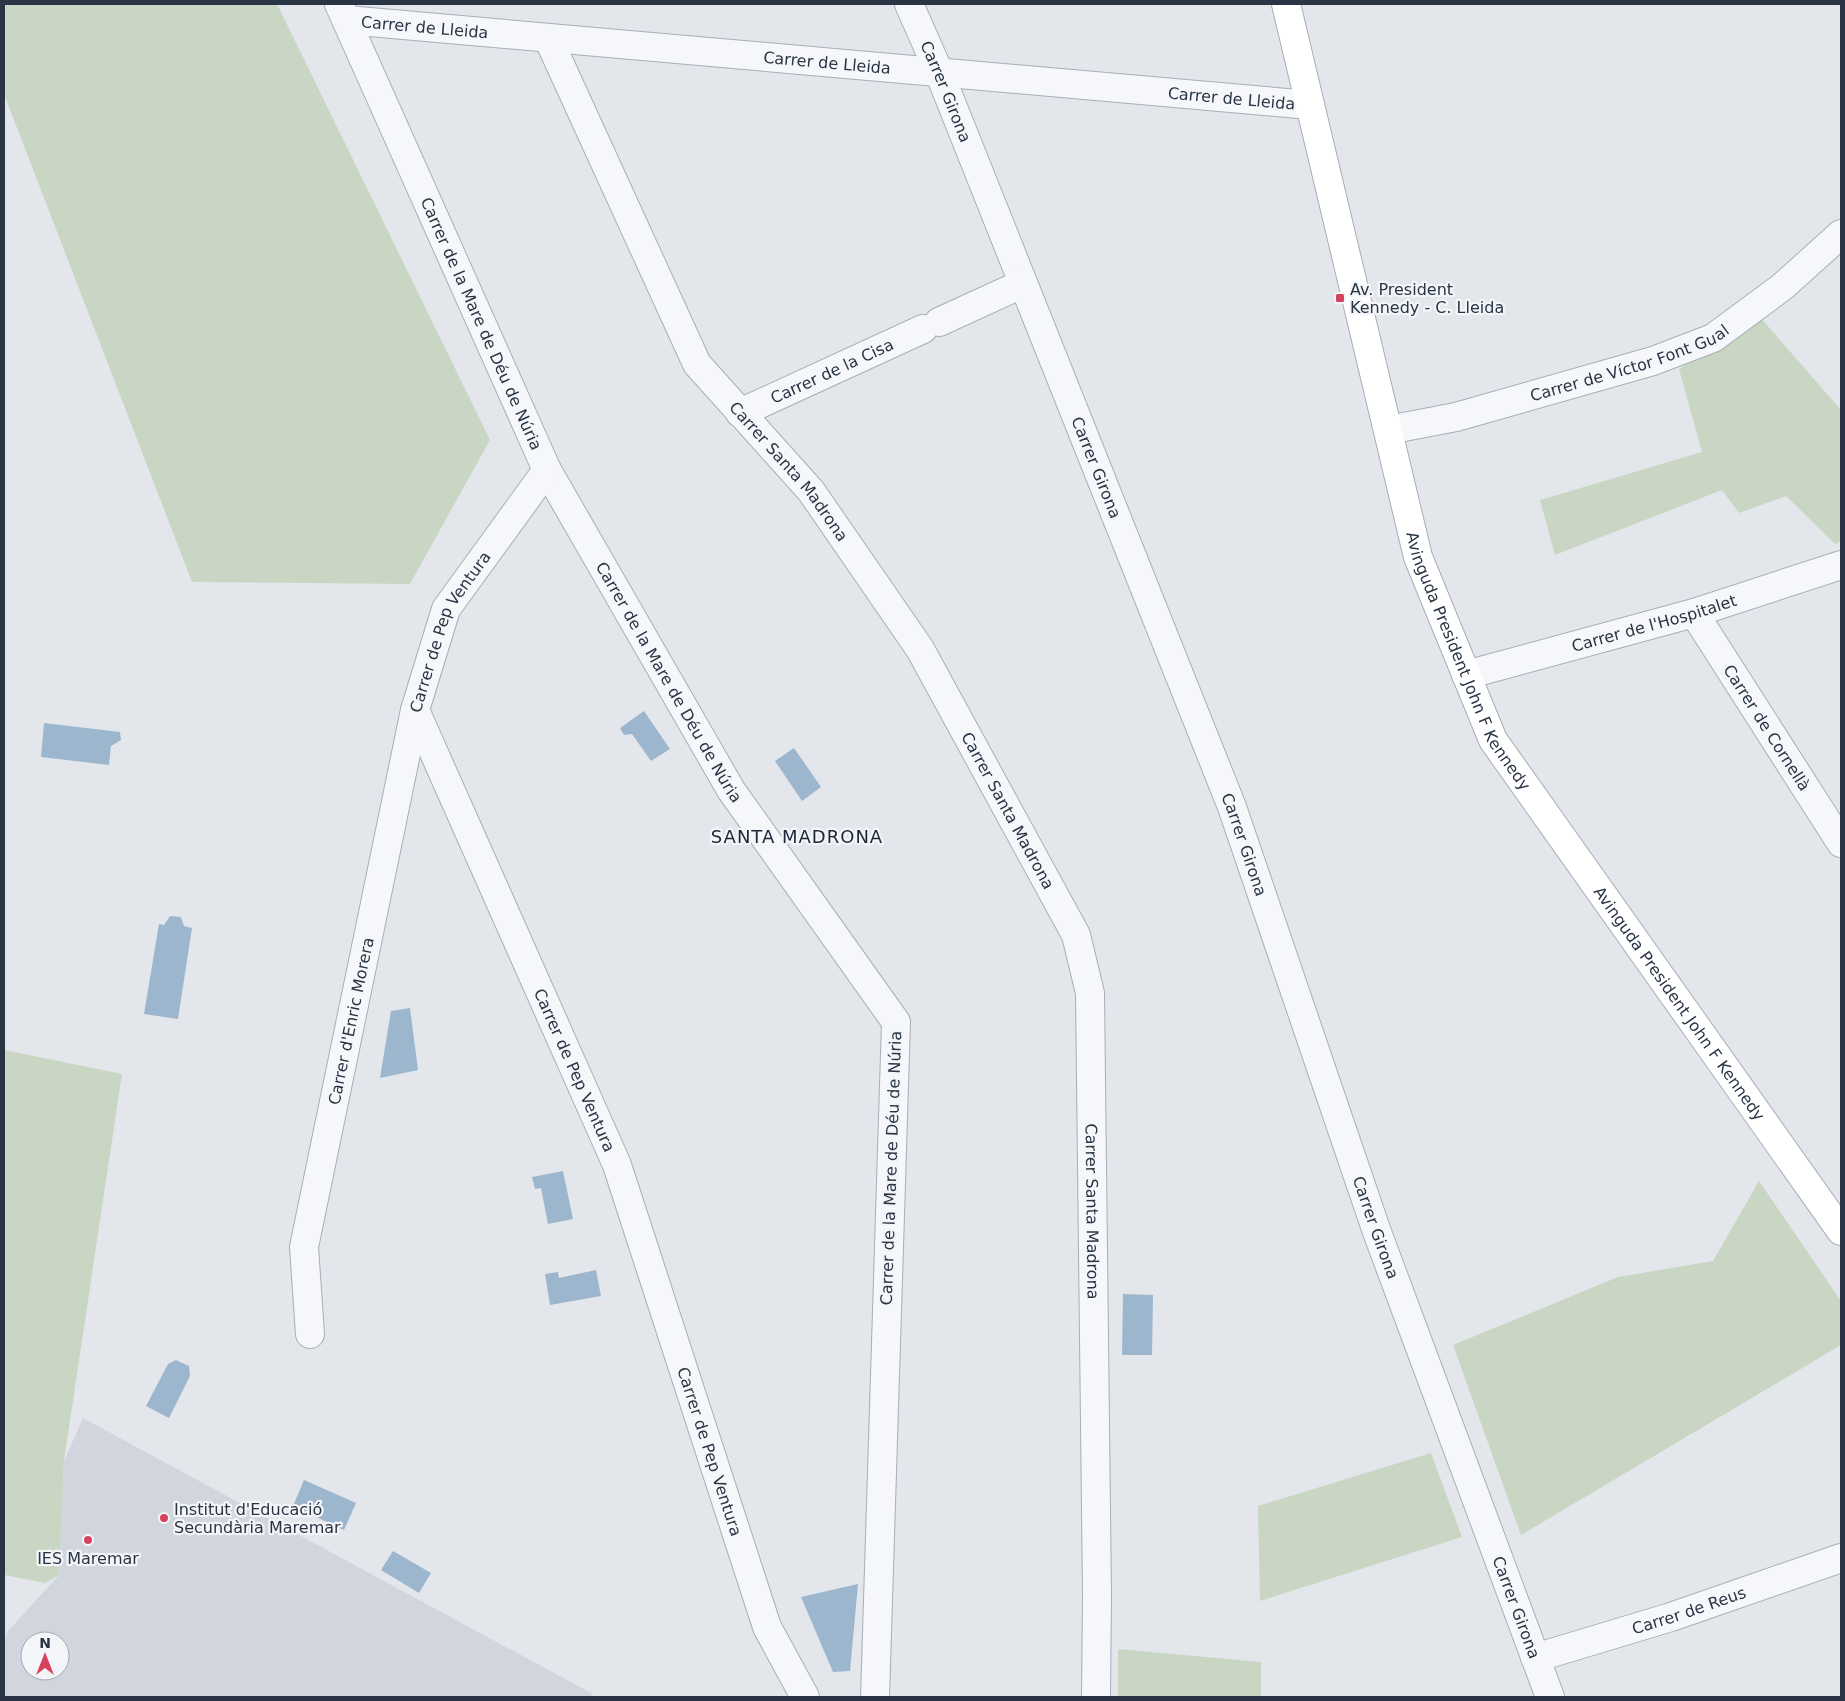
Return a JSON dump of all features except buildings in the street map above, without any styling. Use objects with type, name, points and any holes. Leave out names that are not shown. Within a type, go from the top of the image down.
[{"type":"street","name":"Carrer Girona","points":[[909,4],[939,72],[1232,807],[1377,1232],[1550,1697]]},
{"type":"street","name":"Avinguda President John F Kennedy","points":[[1286,4],[1418,557],[1493,740],[1841,1231]]},
{"type":"street","name":"Carrer de Lleida","points":[[343,12],[548,38],[1310,105]]},
{"type":"street","name":"Carrer de la Mare de Déu de Núria","points":[[343,12],[547,470],[730,790],[896,1022],[875,1697]]},
{"type":"street","name":"Carrer Santa Madrona","points":[[548,38],[697,364],[811,491],[920,649],[1076,935],[1090,993],[1098,1595],[1096,1697]]},
{"type":"street","name":"Carrer de Víctor Font Gual","points":[[1388,430],[1456,417],[1644,364],[1713,338],[1782,287],[1841,234]]},
{"type":"street","name":"Carrer de la Cisa","points":[[740,413],[1022,284]]},
{"type":"street","name":"Carrer de Pep Ventura","points":[[547,470],[446,609],[415,710],[617,1165],[767,1627],[805,1697]]},
{"type":"street","name":"Carrer de l'Hospitalet","points":[[1466,675],[1694,613],[1841,566]]},
{"type":"street","name":"Carrer de Cornellà","points":[[1694,613],[1841,843]]},
{"type":"street","name":"Carrer d'Enric Morera","points":[[310,1334],[304,1247],[415,710]]},
{"type":"street","name":"Carrer de Reus","points":[[1535,1658],[1671,1617],[1841,1558]]},
{"type":"shaded area","name":"Institut d'Educació Secundària Maremar","points":[[83,1418],[591,1693],[592,1697],[4,1697],[4,1641],[8,1631],[59,1575],[64,1461]]},
{"type":"green space","points":[[4,4],[277,4],[490,440],[410,584],[192,582],[4,94]]},
{"type":"green space","points":[[1760,317],[1841,410],[1841,541],[1835,544],[1786,496],[1739,513],[1722,490],[1555,555],[1540,500],[1702,452],[1679,369]]},
{"type":"green space","points":[[4,1050],[122,1074],[64,1461],[59,1575],[45,1583],[4,1575]]},
{"type":"green space","points":[[1759,1181],[1841,1301],[1841,1345],[1521,1535],[1453,1345],[1618,1277],[1713,1261]]},
{"type":"green space","points":[[1431,1453],[1462,1537],[1260,1601],[1258,1506]]},
{"type":"green space","points":[[1118,1649],[1261,1662],[1261,1697],[1118,1697]]},
{"type":"water","points":[[644,711],[670,749],[651,761],[632,734],[624,735],[620,728]]},
{"type":"water","points":[[44,723],[120,732],[121,740],[111,746],[109,765],[41,757]]},
{"type":"water","points":[[794,748],[821,787],[802,801],[775,761]]},
{"type":"water","points":[[170,916],[181,917],[184,926],[192,928],[178,1019],[144,1014],[159,924],[164,925]]},
{"type":"water","points":[[410,1008],[418,1070],[380,1078],[391,1011]]},
{"type":"water","points":[[563,1171],[573,1219],[548,1224],[541,1188],[535,1189],[532,1177]]},
{"type":"water","points":[[596,1270],[601,1296],[550,1305],[545,1274],[558,1272],[559,1278]]},
{"type":"water","points":[[1123,1294],[1153,1295],[1152,1355],[1122,1355]]},
{"type":"water","points":[[176,1360],[189,1366],[190,1376],[169,1418],[146,1406],[168,1364]]},
{"type":"water","points":[[304,1480],[356,1503],[344,1530],[293,1506]]},
{"type":"water","points":[[393,1551],[431,1573],[419,1593],[381,1570]]},
{"type":"water","points":[[858,1584],[850,1671],[833,1672],[801,1597]]},
{"type":"place","name":"Av. President Kennedy - C. Lleida","points":[[1340,298]]},
{"type":"place","name":"Institut d'Educació Secundària Maremar","points":[[164,1518]]},
{"type":"place","name":"IES Maremar","points":[[88,1540]]},
{"type":"district","name":"SANTA MADRONA","points":[[797,836]]}]
